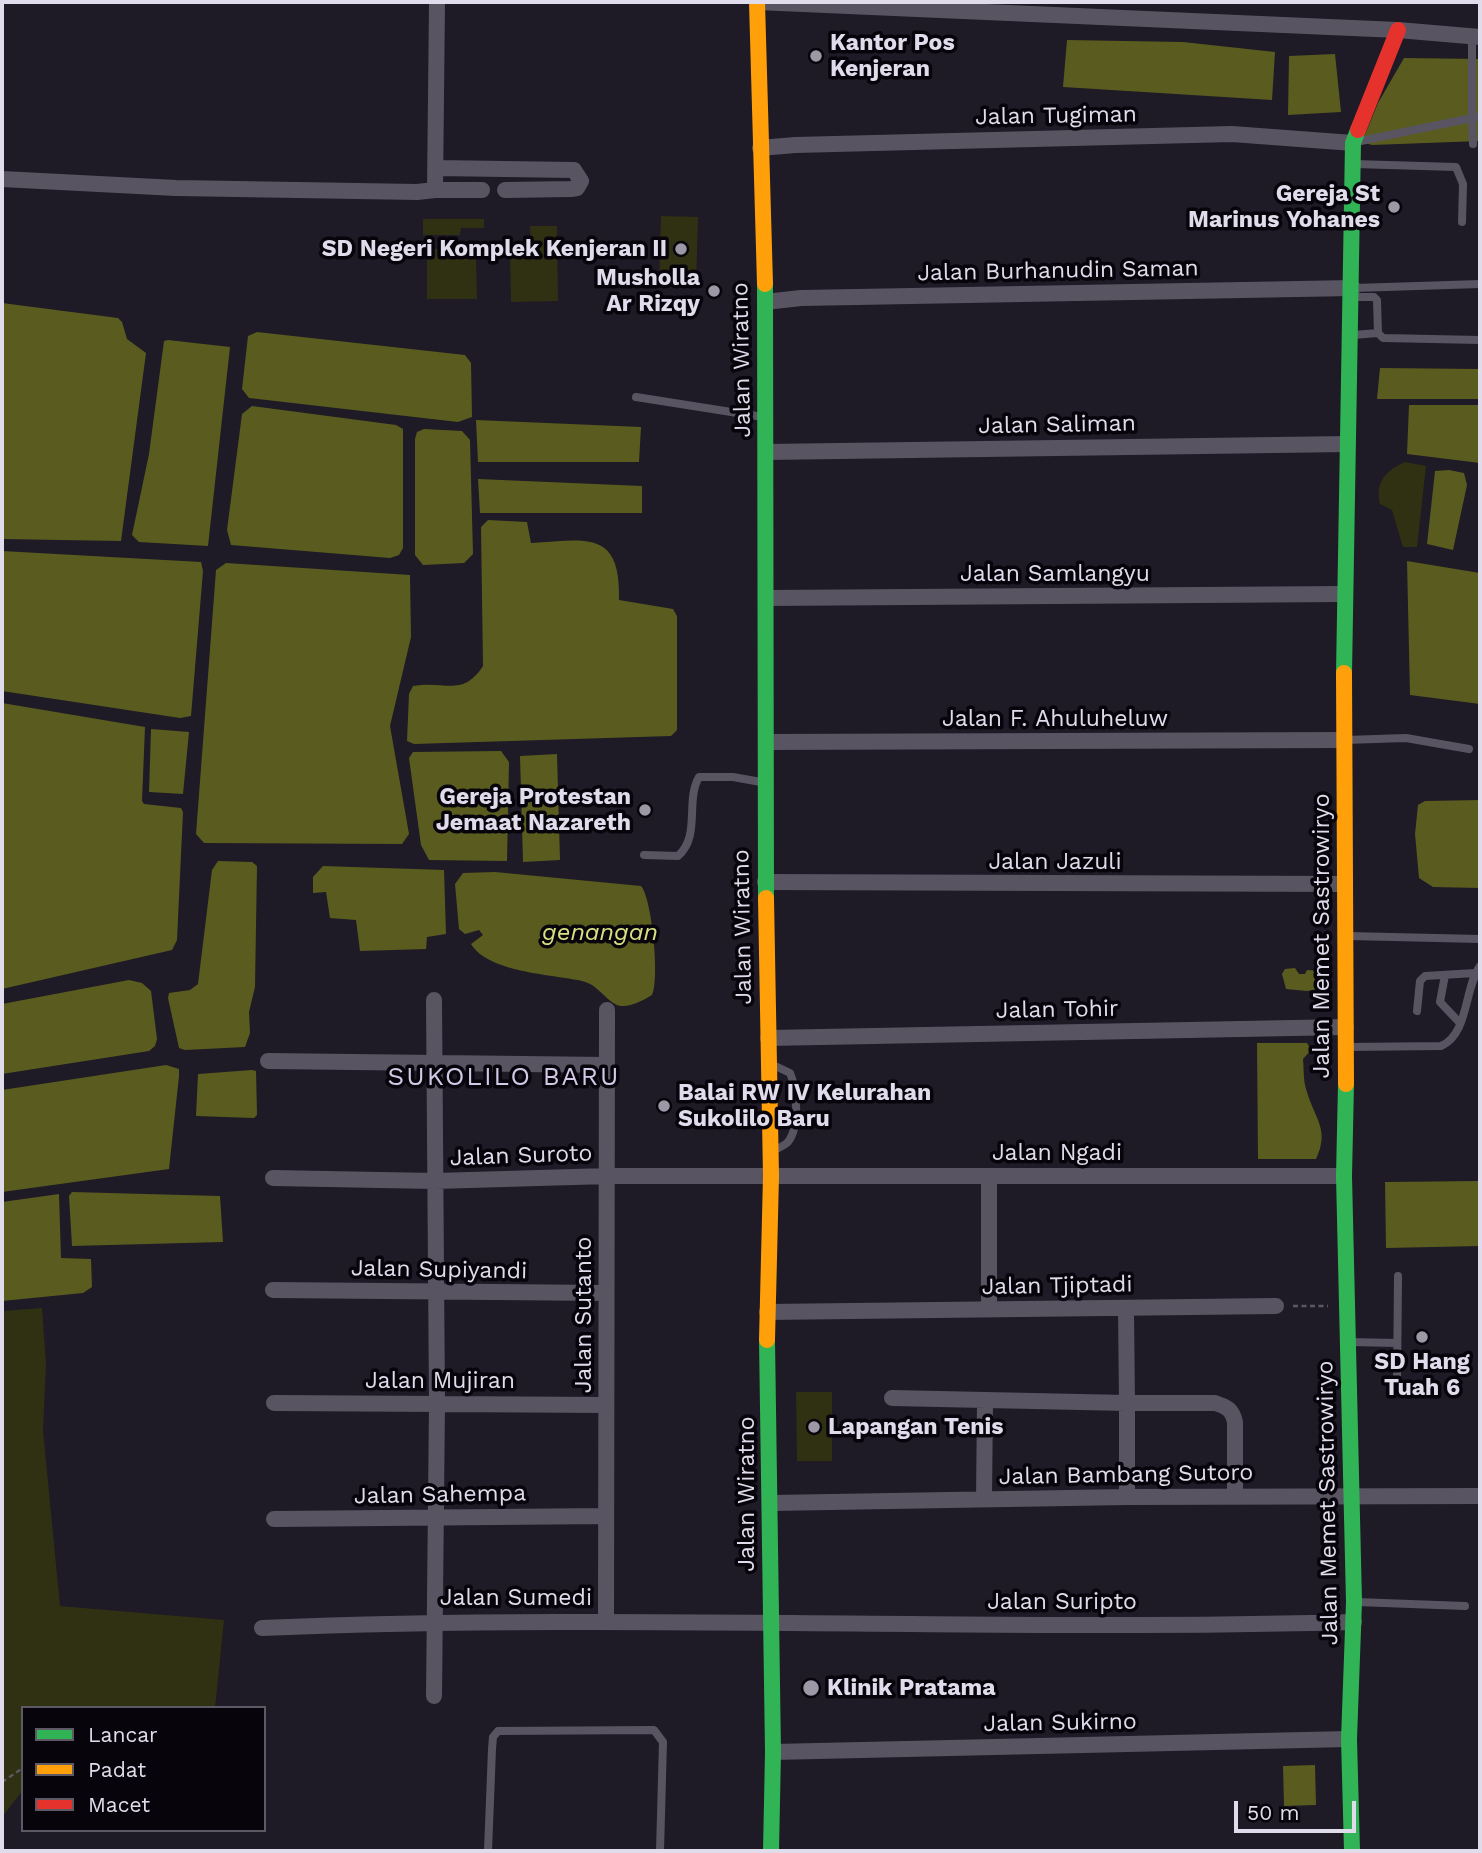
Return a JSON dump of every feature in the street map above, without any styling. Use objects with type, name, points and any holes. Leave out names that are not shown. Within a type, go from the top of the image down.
[{"type":"main road","name":"Jalan Wiratno","points":[[757,2],[765,302],[768,598],[764,782],[771,1176],[767,1312],[772,1503],[771,1851]]},
{"type":"main road","name":"Jalan Memet Sastrowiryo","points":[[1352,1851],[1349,1739],[1354,1602],[1344,1176],[1347,1047],[1343,594],[1352,293],[1353,143],[1398,30]]},
{"type":"street","points":[[435,190],[437,2]]},
{"type":"street","points":[[757,2],[1103,9],[1476,36]]},
{"type":"street","name":"Jalan Tugiman","points":[[760,149],[795,145],[1232,134],[1353,143]]},
{"type":"street","points":[[436,169],[574,170],[581,176],[577,188],[505,190]]},
{"type":"street","points":[[2,179],[176,188],[417,192],[482,190]]},
{"type":"street","name":"Jalan Burhanudin Saman","points":[[765,302],[801,298],[1352,293]]},
{"type":"street","name":"Jalan Saliman","points":[[766,452],[1348,444]]},
{"type":"street","name":"Jalan Samlangyu","points":[[768,598],[1343,594]]},
{"type":"street","name":"Jalan F. Ahuluheluw","points":[[766,741],[1345,740]]},
{"type":"street","name":"Jalan Jazuli","points":[[765,882],[1344,884]]},
{"type":"street","points":[[434,1000],[434,1293],[437,1403],[434,1696]]},
{"type":"street","name":"Jalan Sutanto","points":[[606,1621],[607,1010]]},
{"type":"street","name":"Jalan Tohir","points":[[768,1038],[1346,1027]]},
{"type":"street","points":[[268,1060],[607,1065]]},
{"type":"street","name":"Jalan Suroto","points":[[273,1178],[435,1181],[608,1176],[771,1176]]},
{"type":"street","name":"Jalan Ngadi","points":[[771,1176],[1344,1176]]},
{"type":"street","points":[[989,1176],[989,1309]]},
{"type":"street","name":"Jalan Supiyandi","points":[[273,1290],[605,1293]]},
{"type":"street","name":"Jalan Tjiptadi","points":[[767,1312],[1276,1306]]},
{"type":"street","points":[[1126,1308],[1128,1497]]},
{"type":"street","points":[[892,1398],[985,1402],[1215,1403],[1227,1407],[1233,1413],[1235,1496]]},
{"type":"street","points":[[984,1499],[985,1402]]},
{"type":"street","name":"Jalan Mujiran","points":[[274,1403],[606,1405]]},
{"type":"street","name":"Jalan Bambang Sutoro","points":[[772,1503],[1128,1497],[1480,1496]]},
{"type":"street","name":"Jalan Sahempa","points":[[274,1519],[606,1516]]},
{"type":"street","name":"Jalan Sumedi","points":[[262,1628],[436,1621],[771,1623]]},
{"type":"street","name":"Jalan Suripto","points":[[771,1623],[1354,1622]]},
{"type":"street","name":"Jalan Sukirno","points":[[773,1752],[1349,1739]]},
{"type":"lane","points":[[1473,144],[1476,117],[1476,36]]},
{"type":"lane","points":[[1353,143],[1476,117]]},
{"type":"lane","points":[[1353,164],[1455,167],[1463,184],[1462,222]]},
{"type":"lane","points":[[1352,293],[1480,284]]},
{"type":"lane","points":[[1352,293],[1377,299],[1378,333]]},
{"type":"lane","points":[[1351,335],[1378,333],[1386,339],[1480,340]]},
{"type":"lane","points":[[636,397],[766,417]]},
{"type":"lane","points":[[1345,740],[1406,738],[1469,749]]},
{"type":"lane","points":[[644,855],[678,856],[684,851],[691,828],[695,785],[699,777],[733,777],[764,782]]},
{"type":"lane","points":[[1345,936],[1480,939]]},
{"type":"lane","points":[[1347,1047],[1448,1044],[1478,970],[1422,978],[1417,1011]]},
{"type":"lane","points":[[1445,975],[1440,1002],[1459,1022]]},
{"type":"lane","points":[[768,1063],[790,1073],[794,1099],[790,1138],[786,1144],[770,1152]]},
{"type":"lane","points":[[1397,1385],[1398,1276]]},
{"type":"lane","points":[[1349,1342],[1397,1343]]},
{"type":"lane","points":[[1354,1602],[1465,1606]]},
{"type":"lane","points":[[488,1851],[493,1737],[498,1731],[654,1730],[663,1742],[660,1851]]},
{"type":"path","points":[[1276,1306],[1348,1306]]},
{"type":"path","points":[[2,1782],[21,1769]]},
{"type":"green space","points":[[661,216],[698,217],[696,285],[659,284]]},
{"type":"green space","points":[[423,219],[484,219],[484,228],[461,228],[460,235],[423,235]]},
{"type":"green space","points":[[530,226],[557,226],[558,301],[511,302],[510,258],[531,258]]},
{"type":"green space","points":[[427,249],[455,249],[455,259],[476,259],[477,299],[427,299]]},
{"type":"green space","points":[[1405,462],[1426,466],[1417,547],[1403,547],[1392,510],[1380,504],[1380,483],[1387,473]]},
{"type":"green space","points":[[42,1308],[46,1363],[43,1430],[60,1606],[224,1620],[215,1706],[21,1706],[21,1793],[2,1817],[2,1311]]},
{"type":"green space","name":"Lapangan Tenis","points":[[796,1392],[832,1392],[832,1461],[797,1461]]},
{"type":"water","points":[[1067,40],[1183,42],[1275,52],[1272,100],[1063,87]]},
{"type":"water","points":[[1335,54],[1341,112],[1288,115],[1289,56]]},
{"type":"water","points":[[1404,58],[1480,59],[1480,141],[1372,145],[1362,142],[1378,103]]},
{"type":"water","points":[[2,303],[118,318],[122,322],[127,339],[146,353],[121,541],[2,539]]},
{"type":"water","points":[[257,332],[465,355],[471,363],[472,417],[458,422],[249,398],[242,389],[248,336]]},
{"type":"water","points":[[164,341],[230,347],[208,546],[139,542],[132,535],[149,454]]},
{"type":"water","points":[[1380,368],[1480,369],[1480,399],[1377,399]]},
{"type":"water","points":[[1409,405],[1480,405],[1480,463],[1407,454]]},
{"type":"water","points":[[252,406],[396,425],[403,429],[403,548],[399,555],[390,558],[231,545],[227,530],[242,414]]},
{"type":"water","points":[[476,420],[641,427],[639,462],[478,462]]},
{"type":"water","points":[[424,429],[462,431],[470,440],[473,554],[464,563],[423,565],[415,555],[415,439],[417,432]]},
{"type":"water","points":[[1435,471],[1464,473],[1467,485],[1453,550],[1427,544]]},
{"type":"water","points":[[478,479],[642,486],[642,513],[480,513]]},
{"type":"water","points":[[488,520],[527,522],[531,543],[584,541],[596,544],[607,550],[614,561],[619,600],[673,609],[677,616],[677,730],[671,736],[414,744],[407,741],[409,694],[413,686],[460,685],[468,682],[483,666],[481,527]]},
{"type":"water","points":[[2,551],[201,562],[203,571],[191,716],[180,718],[2,691]]},
{"type":"water","points":[[1407,561],[1480,573],[1480,704],[1410,695]]},
{"type":"water","points":[[226,563],[410,575],[411,637],[390,726],[409,834],[402,844],[204,843],[196,834],[216,570]]},
{"type":"water","points":[[2,703],[145,727],[142,801],[144,804],[181,808],[183,812],[177,940],[172,950],[2,989]]},
{"type":"water","points":[[151,729],[189,732],[183,794],[149,792]]},
{"type":"water","points":[[501,751],[509,762],[507,861],[429,860],[421,845],[409,758],[413,752]]},
{"type":"water","points":[[557,754],[560,860],[523,862],[520,756]]},
{"type":"water","points":[[1480,800],[1480,888],[1433,887],[1419,878],[1415,834],[1418,805],[1425,801]]},
{"type":"water","points":[[218,861],[252,862],[257,866],[255,987],[249,1012],[250,1033],[245,1047],[185,1050],[179,1048],[168,998],[169,993],[190,990],[198,984],[212,870]]},
{"type":"water","points":[[323,866],[444,870],[446,934],[427,937],[426,949],[360,951],[356,920],[330,918],[326,892],[313,893],[313,877]]},
{"type":"water","name":"genangan","points":[[495,872],[641,886],[654,939],[655,973],[652,995],[633,1004],[616,1005],[588,983],[506,967],[480,954],[471,944],[483,935],[479,930],[465,934],[459,929],[455,884],[463,873]]},
{"type":"water","points":[[1295,968],[1299,974],[1305,974],[1307,970],[1321,971],[1324,988],[1307,991],[1286,989],[1282,974],[1285,969]]},
{"type":"water","points":[[129,980],[142,983],[151,991],[157,1039],[155,1046],[149,1051],[2,1074],[2,1004]]},
{"type":"water","points":[[1257,1043],[1307,1043],[1311,1050],[1303,1059],[1304,1080],[1321,1132],[1322,1140],[1316,1159],[1258,1159]]},
{"type":"water","points":[[166,1065],[179,1069],[169,1169],[2,1192],[2,1090]]},
{"type":"water","points":[[256,1071],[257,1115],[254,1118],[196,1116],[198,1074]]},
{"type":"water","points":[[1480,1181],[1480,1246],[1386,1248],[1385,1182]]},
{"type":"water","points":[[72,1192],[220,1196],[223,1242],[72,1246],[69,1196]]},
{"type":"water","points":[[59,1194],[61,1258],[91,1259],[92,1287],[83,1293],[2,1301],[2,1202]]},
{"type":"water","points":[[1315,1765],[1316,1805],[1284,1806],[1283,1766]]},
{"type":"traffic: fast","points":[[1344,673],[1353,143],[1358,130]]},
{"type":"traffic: fast","points":[[765,284],[766,898]]},
{"type":"traffic: fast","points":[[1346,1084],[1344,1176],[1354,1602],[1349,1739],[1352,1851]]},
{"type":"traffic: fast","points":[[767,1340],[773,1752],[771,1851]]},
{"type":"traffic: slow","points":[[757,2],[765,284]]},
{"type":"traffic: slow","points":[[1344,673],[1346,1084]]},
{"type":"traffic: slow","points":[[766,898],[771,1176],[767,1340]]},
{"type":"traffic: jam","points":[[1358,130],[1398,30]]},
{"type":"place","name":"Kantor Pos Kenjeran","points":[[816,56]]},
{"type":"place","name":"Gereja St Marinus Yohanes","points":[[1394,207]]},
{"type":"place","name":"SD Negeri Komplek Kenjeran II","points":[[681,249]]},
{"type":"place","name":"Musholla Ar Rizqy","points":[[714,291]]},
{"type":"place","name":"Gereja Protestan Jemaat Nazareth","points":[[645,810]]},
{"type":"place","name":"Balai RW IV Kelurahan Sukolilo Baru","points":[[664,1106]]},
{"type":"place","name":"SD Hang Tuah 6","points":[[1422,1337]]},
{"type":"place","name":"Lapangan Tenis","points":[[814,1427]]},
{"type":"place","name":"Klinik Pratama","points":[[811,1688]]},
{"type":"district","name":"SUKOLILO BARU","points":[[504,1077]]}]
